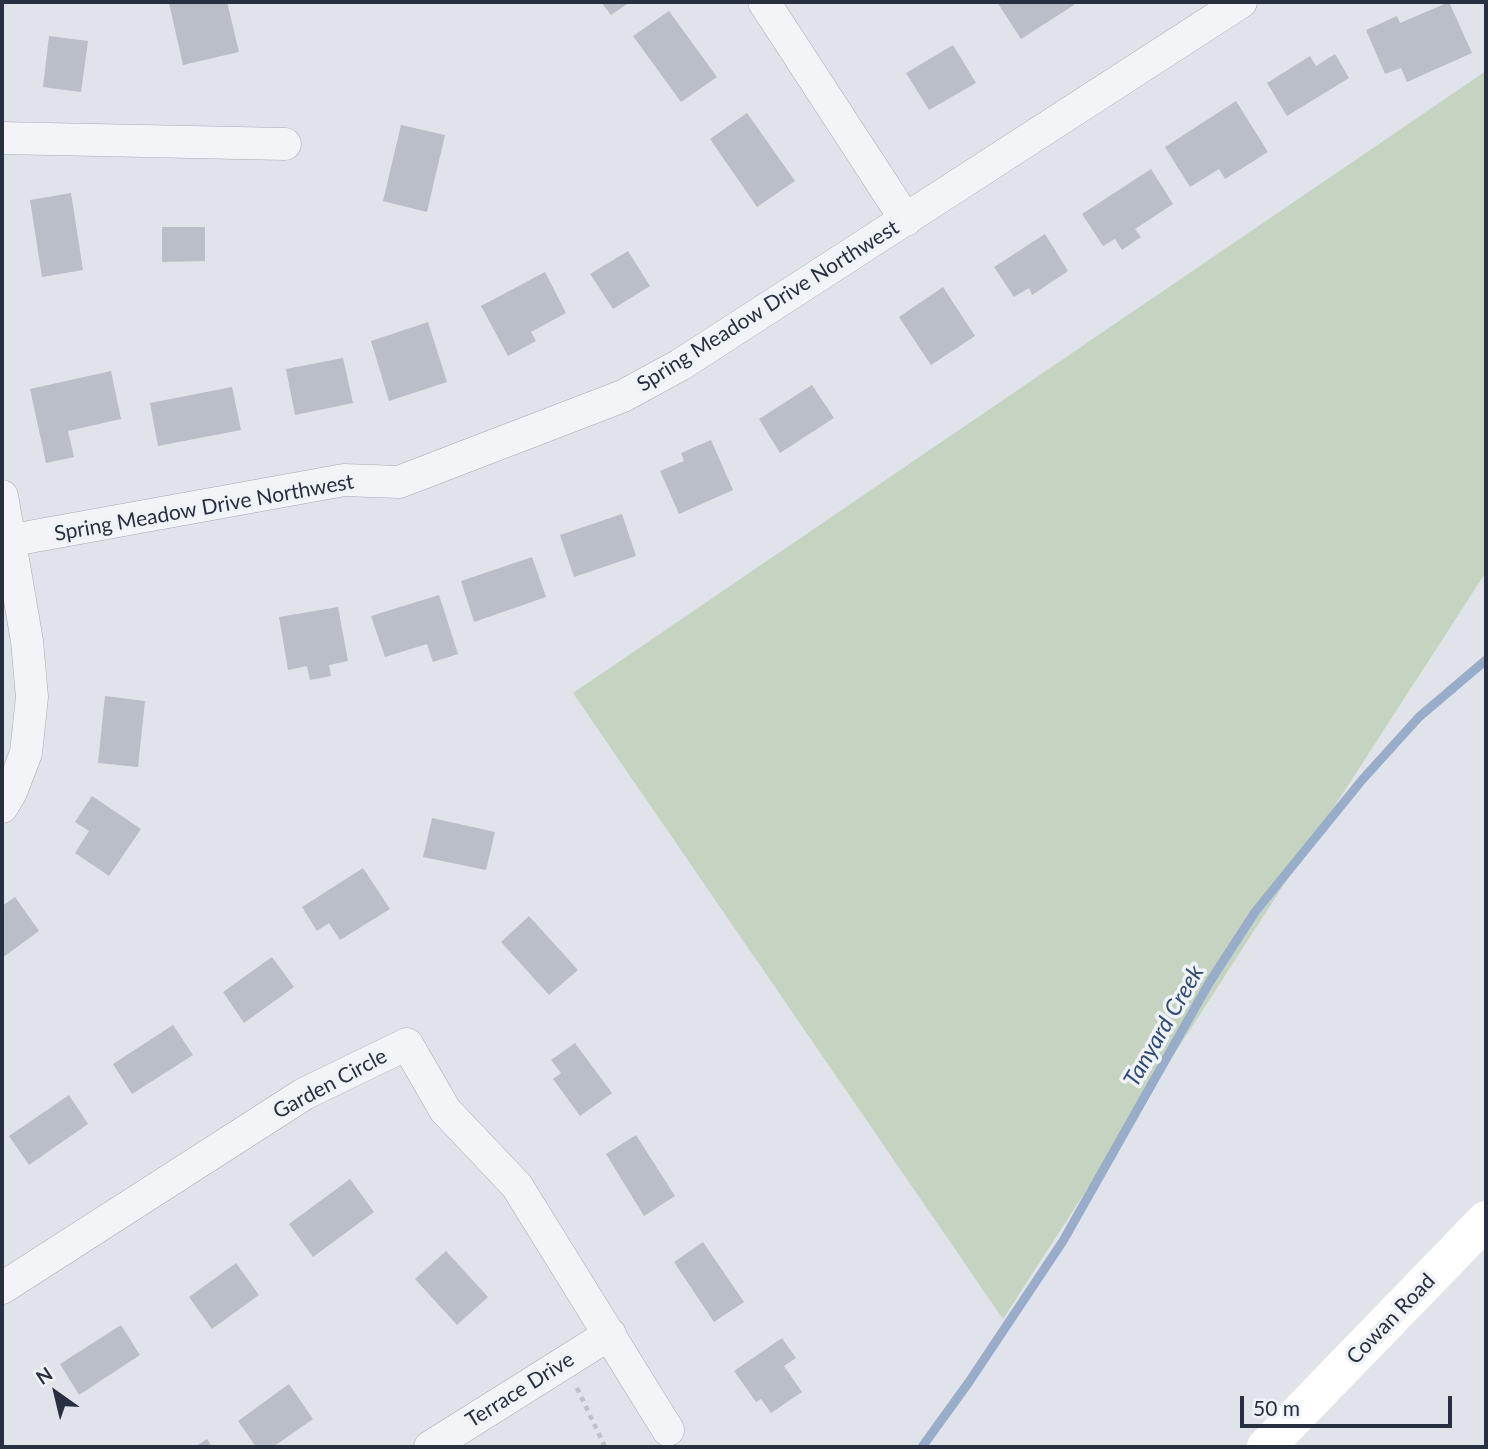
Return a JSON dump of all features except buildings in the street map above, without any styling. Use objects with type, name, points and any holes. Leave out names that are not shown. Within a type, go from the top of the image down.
[{"type":"main road","name":"Cowan Road","points":[[1266,1447],[1486,1220]]},
{"type":"street","points":[[764,2],[906,220]]},
{"type":"street","name":"Spring Meadow Drive Northwest","points":[[5,541],[344,481],[399,482],[623,396],[680,365],[1241,2]]},
{"type":"street","points":[[2,138],[285,144]]},
{"type":"street","points":[[2,496],[5,541],[27,641],[32,697],[26,753],[11,792],[2,807]]},
{"type":"street","name":"Garden Circle","points":[[2,1288],[304,1094],[407,1044],[445,1110],[517,1186],[668,1430]]},
{"type":"street","name":"Terrace Drive","points":[[430,1447],[610,1334]]},
{"type":"path","points":[[563,1364],[605,1447]]},
{"type":"green space","points":[[1486,71],[1486,572],[1003,1319],[573,693]]},
{"type":"waterway","name":"Tanyard Creek","points":[[922,1447],[1063,1241],[1209,983],[1255,912],[1362,780],[1419,717],[1486,660]]}]
